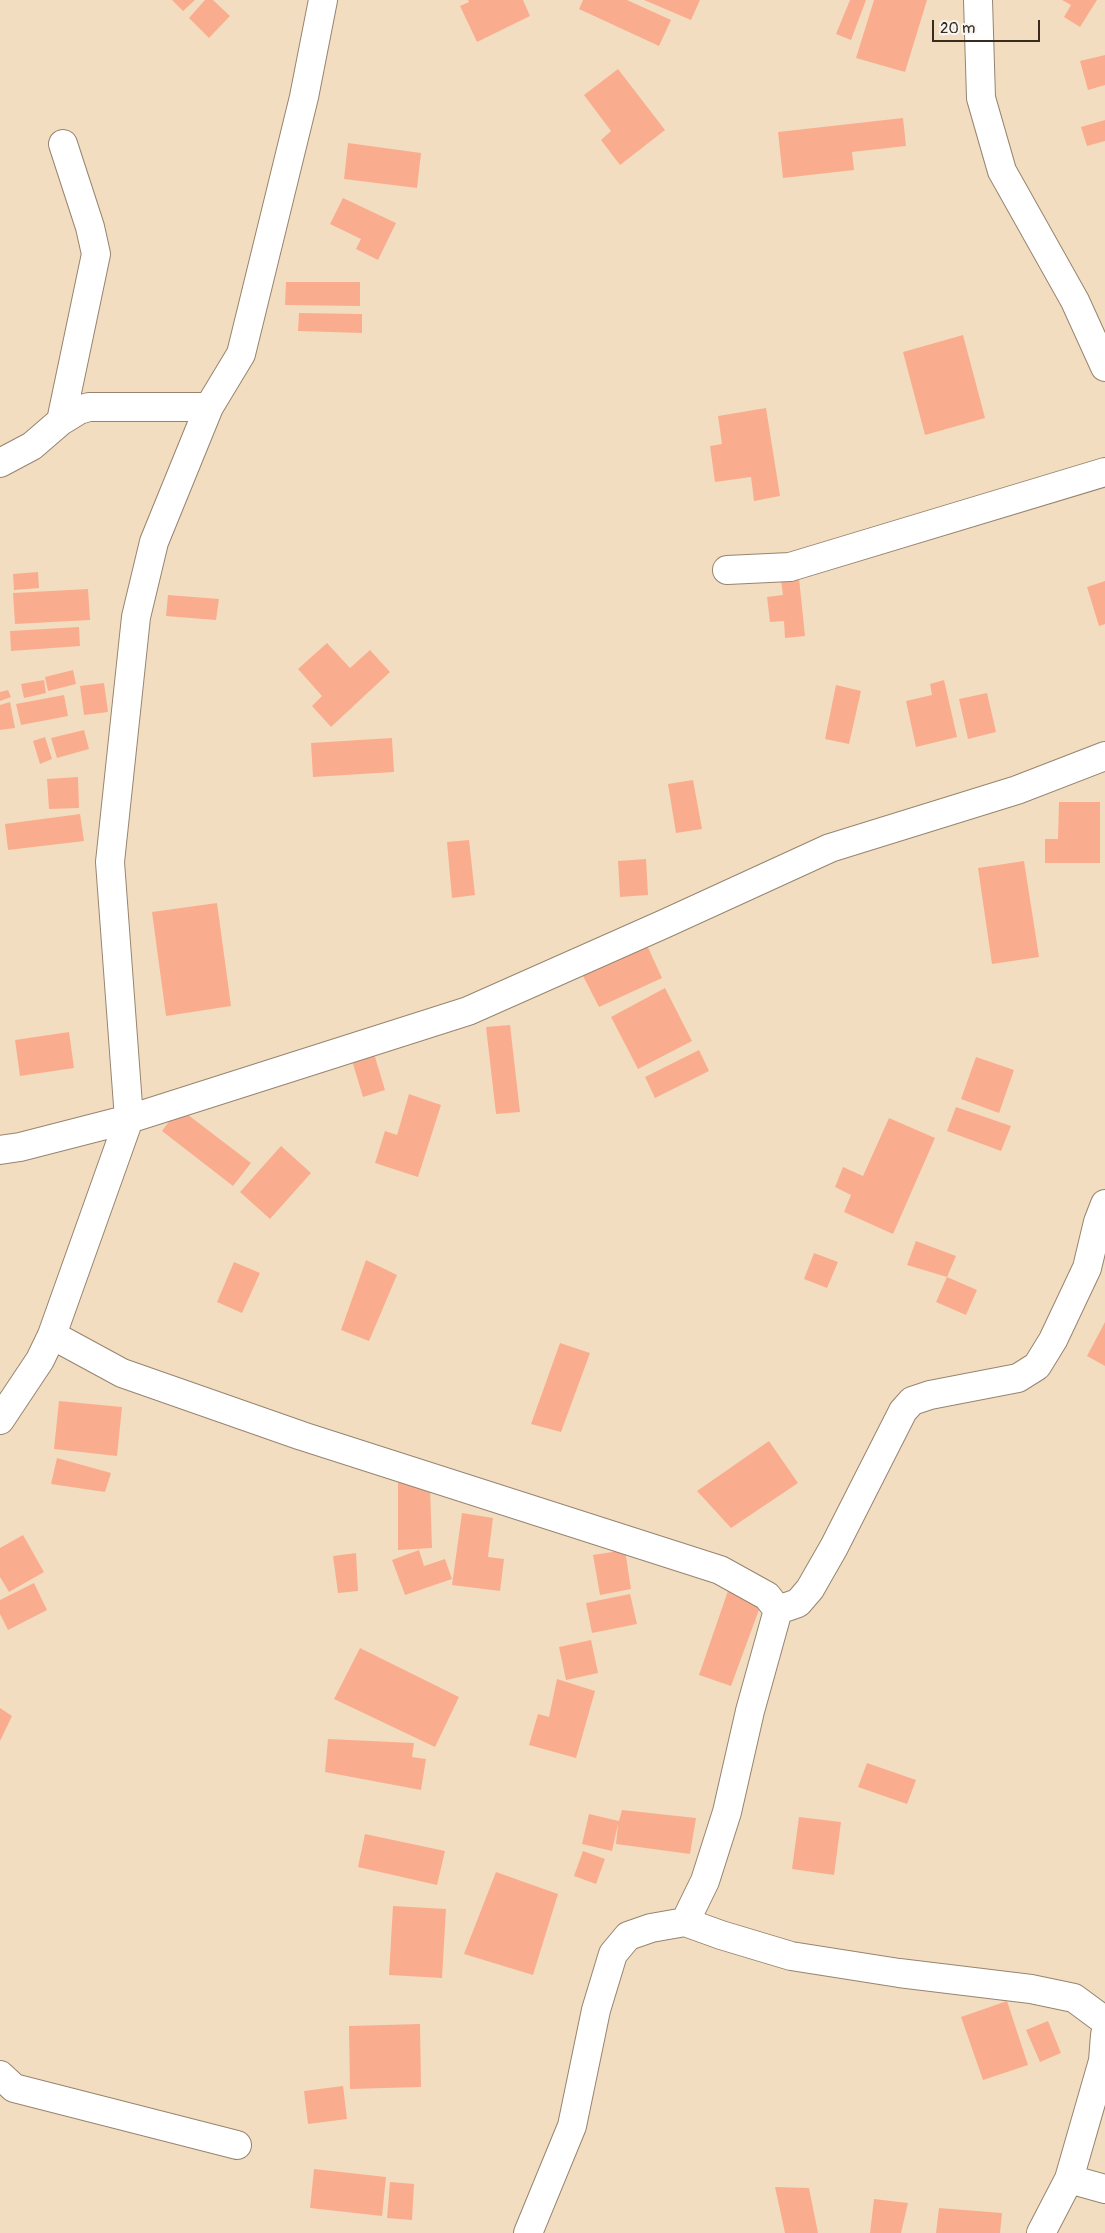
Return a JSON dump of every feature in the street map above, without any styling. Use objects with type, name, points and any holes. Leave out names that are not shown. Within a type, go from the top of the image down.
[{"type":"street","points":[[0,1420],[40,1360],[52,1335],[129,1119],[110,862],[136,617],[154,542],[209,407],[241,354],[304,97],[322,0]]},
{"type":"street","points":[[978,0],[981,98],[1002,171],[1075,301],[1105,367]]},
{"type":"street","points":[[61,421],[96,254],[90,227],[63,144]]},
{"type":"street","points":[[0,463],[32,446],[61,421],[79,410],[89,407],[209,407]]},
{"type":"street","points":[[728,570],[790,567],[1105,472]]},
{"type":"street","points":[[0,1150],[20,1148],[129,1119],[468,1011],[830,848],[1017,790],[1105,756]]},
{"type":"street","points":[[778,1610],[798,1603],[810,1589],[856,1506],[903,1411],[912,1401],[930,1395],[1018,1378],[1037,1366],[1053,1340],[1087,1268],[1098,1222],[1105,1204]]},
{"type":"street","points":[[52,1335],[131,1376],[302,1436],[720,1570],[767,1596],[778,1610]]},
{"type":"street","points":[[685,1922],[706,1881],[727,1812],[750,1711],[778,1610]]},
{"type":"street","points":[[528,2233],[572,2126],[596,2010],[613,1954],[628,1936],[651,1928],[685,1922],[791,1956],[1031,1989],[1074,1998],[1105,2021]]},
{"type":"street","points":[[1041,2233],[1069,2179],[1102,2061],[1105,2035]]},
{"type":"street","points":[[0,2075],[14,2088],[237,2145]]},
{"type":"street","points":[[1069,2179],[1105,2189]]},
{"type":"building","points":[[172,0],[195,0],[183,11]]},
{"type":"building","points":[[205,0],[213,0],[230,16],[209,38],[189,18]]},
{"type":"building","points":[[468,0],[523,0],[530,16],[477,42],[460,6],[469,2]]},
{"type":"building","points":[[583,0],[627,0],[671,20],[659,46],[579,9]]},
{"type":"building","points":[[644,0],[700,0],[691,20]]},
{"type":"building","points":[[850,0],[866,0],[851,40],[836,34]]},
{"type":"building","points":[[874,0],[927,0],[905,72],[856,58]]},
{"type":"building","points":[[1062,0],[1097,0],[1080,27],[1064,17],[1071,5]]},
{"type":"building","points":[[1105,55],[1105,85],[1088,90],[1080,61]]},
{"type":"building","points":[[618,69],[665,130],[620,165],[601,140],[611,131],[584,95]]},
{"type":"building","points":[[903,118],[906,146],[852,152],[854,170],[783,178],[778,132]]},
{"type":"building","points":[[1105,120],[1105,141],[1087,146],[1081,127]]},
{"type":"building","points":[[348,143],[421,153],[417,188],[344,179]]},
{"type":"building","points":[[343,198],[396,223],[378,260],[356,249],[361,239],[330,224]]},
{"type":"building","points":[[286,282],[360,282],[360,306],[285,305]]},
{"type":"building","points":[[299,313],[362,314],[362,333],[298,331]]},
{"type":"building","points":[[963,335],[985,418],[925,435],[903,352]]},
{"type":"building","points":[[766,408],[780,496],[754,501],[751,477],[715,482],[710,446],[722,444],[718,416]]},
{"type":"building","points":[[38,572],[39,588],[14,590],[13,574]]},
{"type":"building","points":[[799,578],[805,636],[785,638],[784,621],[770,622],[767,597],[783,595],[781,580]]},
{"type":"building","points":[[1105,581],[1105,624],[1099,626],[1087,587]]},
{"type":"building","points":[[88,589],[90,620],[15,624],[13,593]]},
{"type":"building","points":[[168,595],[219,599],[216,620],[166,616]]},
{"type":"building","points":[[79,627],[80,646],[11,651],[10,631]]},
{"type":"building","points":[[327,643],[350,668],[370,650],[390,672],[331,727],[312,706],[322,696],[298,669]]},
{"type":"building","points":[[73,670],[76,684],[48,691],[45,677]]},
{"type":"building","points":[[44,680],[46,693],[24,698],[21,684]]},
{"type":"building","points":[[944,680],[957,737],[916,747],[906,701],[932,695],[930,684]]},
{"type":"building","points":[[104,683],[108,712],[84,715],[80,686]]},
{"type":"building","points":[[836,685],[861,691],[849,744],[825,739]]},
{"type":"building","points":[[8,690],[11,697],[0,701],[0,692]]},
{"type":"building","points":[[987,693],[996,732],[968,739],[959,699]]},
{"type":"building","points":[[64,695],[68,716],[21,725],[16,704]]},
{"type":"building","points":[[10,702],[15,728],[0,730],[0,705]]},
{"type":"building","points":[[84,730],[89,749],[57,758],[51,738]]},
{"type":"building","points":[[45,737],[52,759],[40,764],[33,741]]},
{"type":"building","points":[[392,738],[394,772],[313,777],[311,743]]},
{"type":"building","points":[[78,777],[79,808],[49,809],[47,779]]},
{"type":"building","points":[[693,780],[702,829],[676,833],[668,784]]},
{"type":"building","points":[[1059,802],[1100,802],[1100,863],[1045,863],[1045,839],[1058,839]]},
{"type":"building","points":[[80,814],[84,841],[8,850],[5,824]]},
{"type":"building","points":[[469,840],[475,895],[452,898],[447,842]]},
{"type":"building","points":[[646,859],[648,895],[620,897],[618,861]]},
{"type":"building","points":[[1024,861],[1039,957],[992,964],[978,868]]},
{"type":"building","points":[[217,903],[231,1006],[166,1016],[152,912]]},
{"type":"building","points":[[645,941],[662,978],[599,1007],[581,972]]},
{"type":"building","points":[[665,988],[692,1041],[638,1069],[611,1017]]},
{"type":"building","points":[[510,1025],[520,1112],[496,1114],[486,1027]]},
{"type":"building","points":[[69,1032],[74,1068],[20,1076],[15,1040]]},
{"type":"building","points":[[372,1047],[385,1090],[363,1097],[350,1054]]},
{"type":"building","points":[[699,1050],[709,1071],[655,1098],[645,1077]]},
{"type":"building","points":[[976,1057],[1014,1070],[999,1113],[961,1099]]},
{"type":"building","points":[[409,1094],[441,1105],[418,1177],[375,1163],[385,1131],[397,1135]]},
{"type":"building","points":[[956,1107],[1011,1126],[1001,1151],[947,1131]]},
{"type":"building","points":[[179,1108],[251,1163],[233,1186],[162,1131]]},
{"type":"building","points":[[889,1118],[935,1138],[893,1234],[844,1212],[851,1195],[835,1187],[843,1167],[863,1176]]},
{"type":"building","points":[[281,1146],[311,1173],[270,1219],[240,1192]]},
{"type":"building","points":[[916,1241],[956,1256],[947,1277],[907,1265]]},
{"type":"building","points":[[814,1253],[838,1262],[827,1288],[804,1279]]},
{"type":"building","points":[[366,1260],[397,1275],[369,1341],[341,1330]]},
{"type":"building","points":[[234,1262],[260,1273],[242,1313],[217,1302]]},
{"type":"building","points":[[947,1277],[977,1290],[966,1315],[936,1302]]},
{"type":"building","points":[[1105,1322],[1105,1366],[1087,1356]]},
{"type":"building","points":[[560,1343],[590,1353],[561,1432],[531,1424]]},
{"type":"building","points":[[59,1401],[122,1407],[117,1456],[54,1449]]},
{"type":"building","points":[[769,1441],[798,1483],[731,1528],[697,1491]]},
{"type":"building","points":[[57,1458],[111,1473],[105,1492],[51,1484]]},
{"type":"building","points":[[398,1482],[430,1487],[432,1548],[398,1550]]},
{"type":"building","points":[[462,1513],[493,1518],[488,1557],[504,1559],[500,1591],[452,1585]]},
{"type":"building","points":[[23,1535],[44,1572],[9,1592],[0,1577],[0,1548]]},
{"type":"building","points":[[419,1550],[424,1566],[445,1559],[452,1579],[405,1595],[392,1560]]},
{"type":"building","points":[[625,1550],[631,1589],[600,1595],[593,1555]]},
{"type":"building","points":[[356,1553],[358,1591],[338,1593],[333,1556]]},
{"type":"building","points":[[34,1583],[47,1610],[8,1630],[0,1614],[0,1600]]},
{"type":"building","points":[[730,1585],[764,1596],[731,1686],[699,1675]]},
{"type":"building","points":[[630,1594],[637,1624],[592,1633],[586,1603]]},
{"type":"building","points":[[591,1640],[598,1673],[566,1680],[559,1647]]},
{"type":"building","points":[[360,1648],[459,1697],[435,1747],[334,1699]]},
{"type":"building","points":[[557,1679],[595,1691],[576,1758],[529,1745],[538,1714],[549,1717]]},
{"type":"building","points":[[0,1708],[12,1716],[0,1741]]},
{"type":"building","points":[[328,1739],[414,1743],[412,1757],[426,1759],[421,1790],[325,1772]]},
{"type":"building","points":[[867,1763],[916,1780],[907,1804],[858,1787]]},
{"type":"building","points":[[622,1810],[696,1818],[690,1854],[616,1844],[618,1824],[612,1851],[582,1844],[589,1814],[619,1821]]},
{"type":"building","points":[[799,1817],[841,1822],[834,1875],[792,1869]]},
{"type":"building","points":[[365,1834],[445,1851],[437,1885],[358,1867]]},
{"type":"building","points":[[583,1851],[605,1859],[596,1884],[574,1876]]},
{"type":"building","points":[[496,1872],[558,1894],[533,1975],[464,1954]]},
{"type":"building","points":[[393,1906],[446,1909],[442,1978],[389,1975]]},
{"type":"building","points":[[1007,2001],[1028,2065],[983,2080],[961,2017]]},
{"type":"building","points":[[1048,2021],[1061,2053],[1040,2062],[1026,2030]]},
{"type":"building","points":[[420,2024],[421,2087],[350,2089],[349,2026]]},
{"type":"building","points":[[343,2086],[347,2119],[308,2124],[304,2091]]},
{"type":"building","points":[[314,2169],[386,2177],[382,2216],[310,2208]]},
{"type":"building","points":[[390,2182],[414,2184],[412,2220],[387,2218]]},
{"type":"building","points":[[775,2187],[809,2188],[818,2233],[785,2233]]},
{"type":"building","points":[[874,2199],[908,2203],[901,2233],[870,2233]]},
{"type":"building","points":[[939,2208],[1002,2213],[1000,2233],[936,2233]]}]
